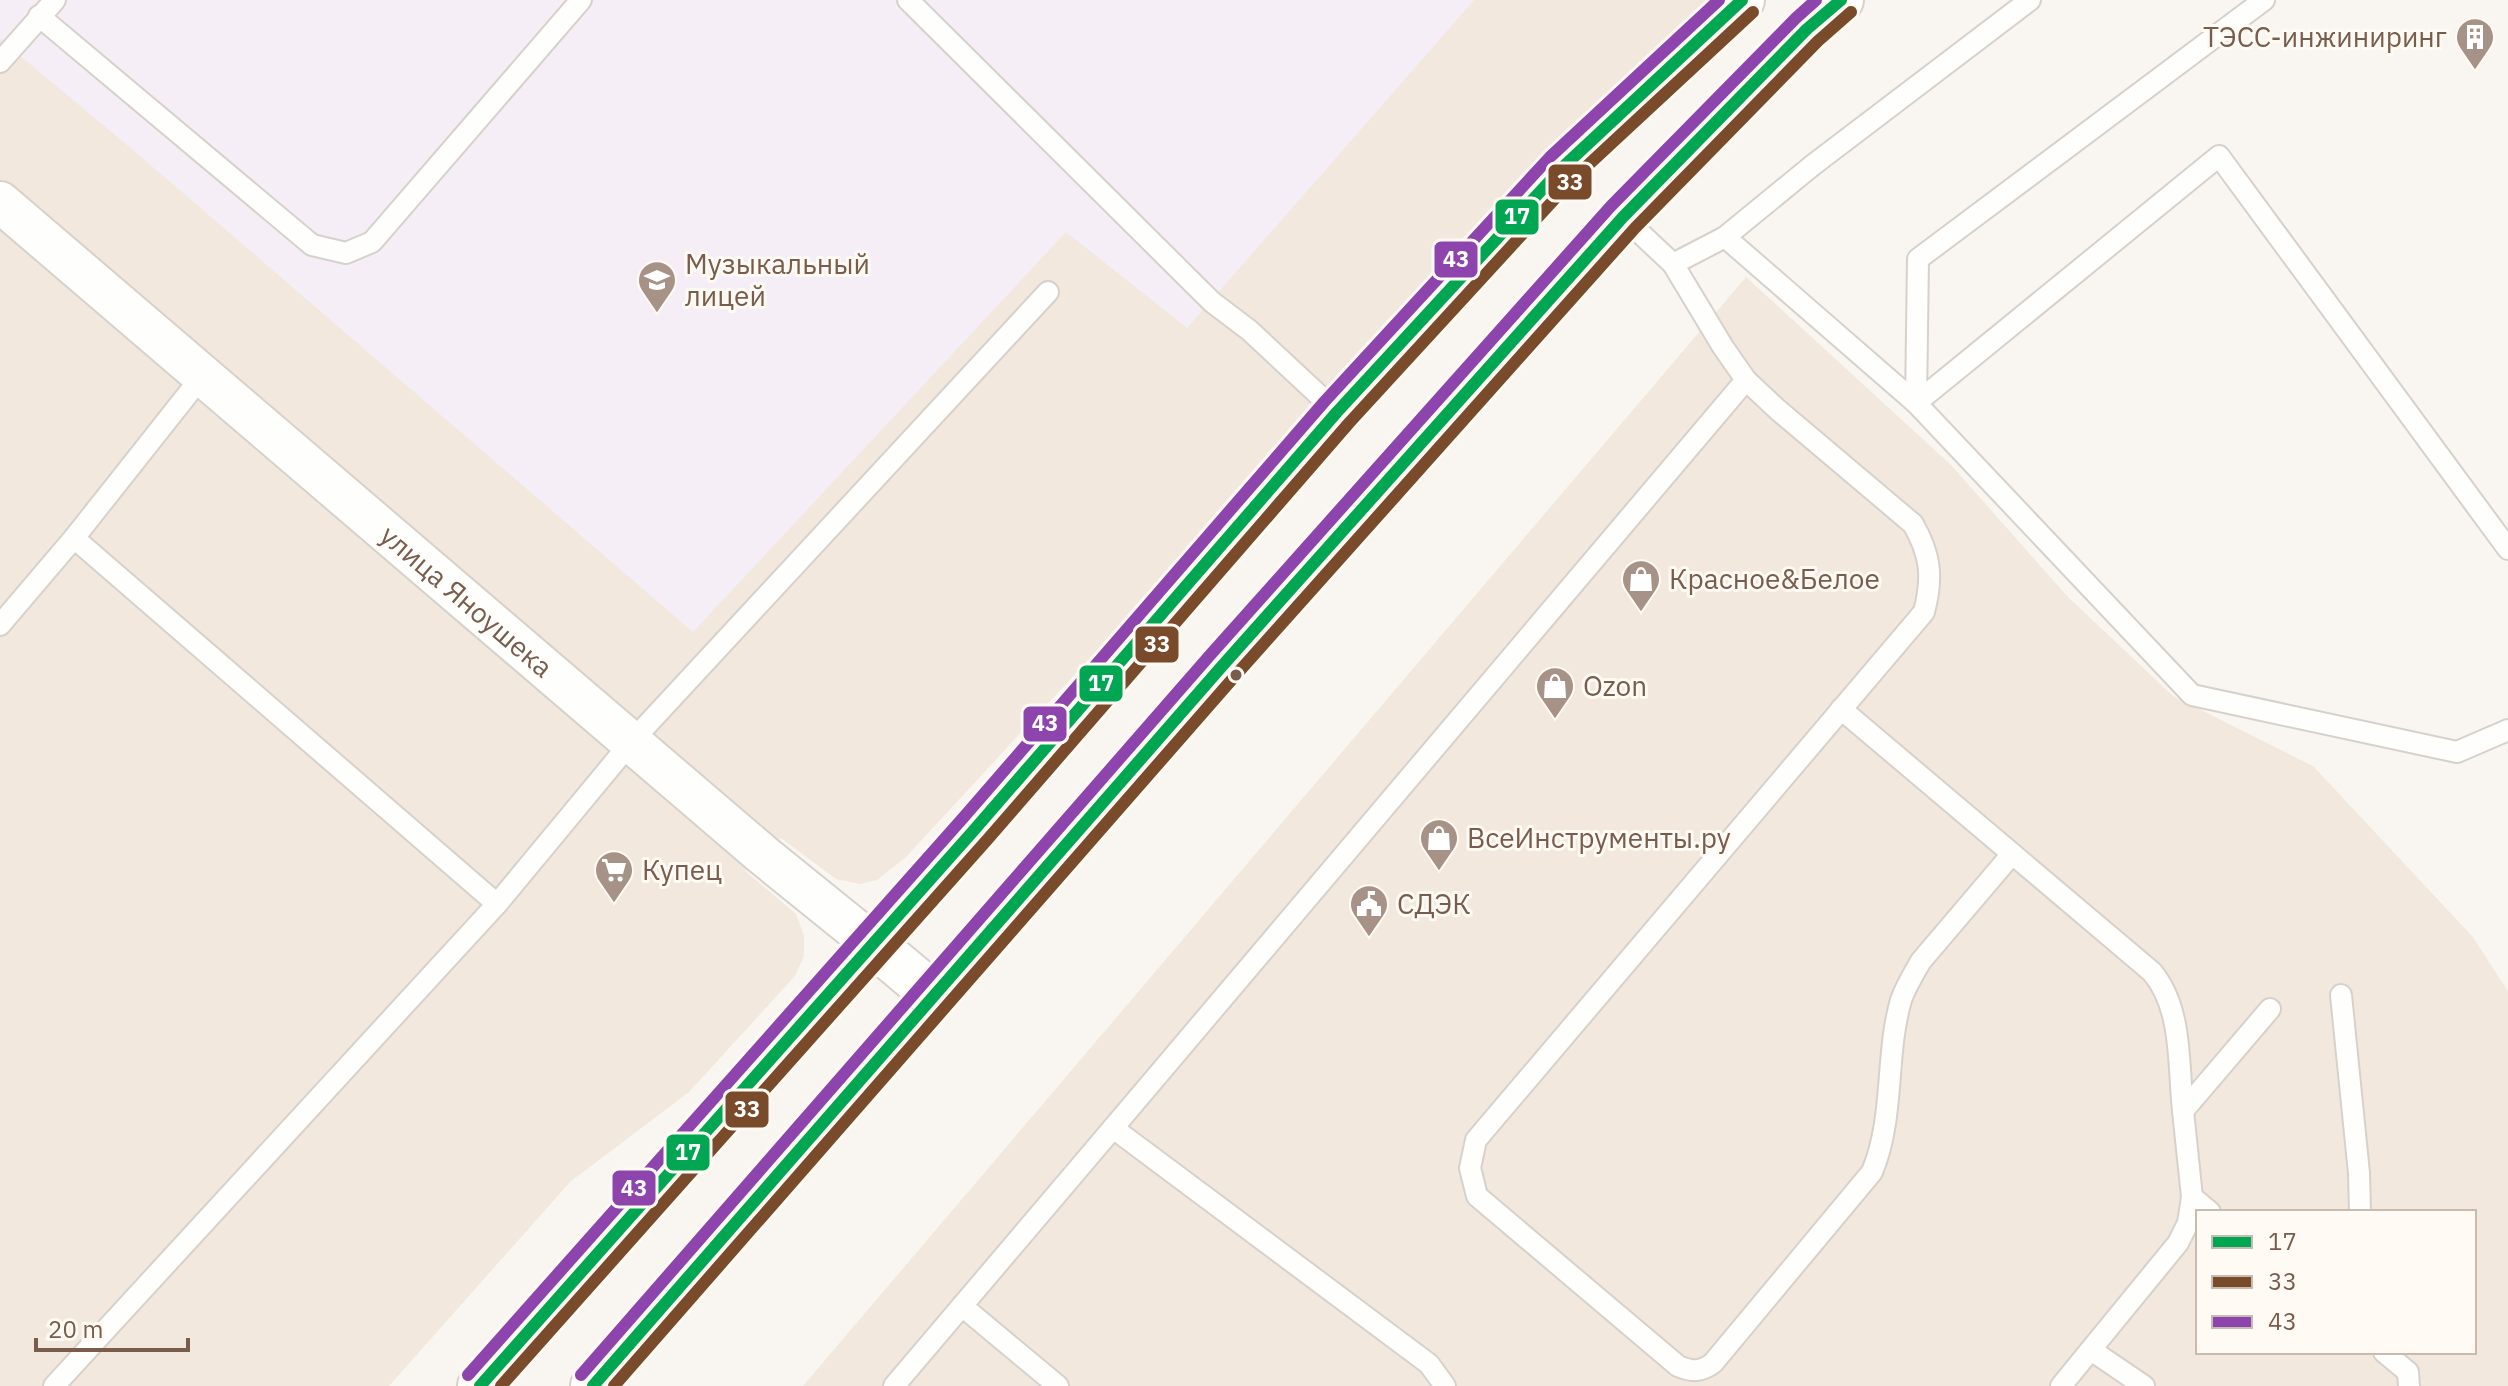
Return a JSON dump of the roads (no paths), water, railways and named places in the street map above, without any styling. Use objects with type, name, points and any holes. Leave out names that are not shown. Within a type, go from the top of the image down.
[{"type":"main road","points":[[480,1386],[873,944],[1337,412],[1562,168],[1742,0]]},
{"type":"main road","points":[[593,1386],[1223,665],[1623,217],[1807,29],[1841,0]]},
{"type":"main road","name":"улица Яноушека","points":[[873,944],[934,995]]},
{"type":"street","name":"улица Яноушека","points":[[0,202],[763,855],[873,944]]},
{"type":"lane","points":[[0,62],[55,0]]},
{"type":"lane","points":[[39,16],[312,245],[346,253],[372,242],[581,0]]},
{"type":"lane","points":[[908,0],[1212,302],[1249,330],[1337,412]]},
{"type":"lane","points":[[1673,264],[1725,237],[1813,165],[2030,0]]},
{"type":"lane","points":[[1916,403],[1918,259],[2264,0]]},
{"type":"lane","points":[[1916,403],[2219,156],[2508,549]]},
{"type":"lane","points":[[1623,217],[1673,264],[1746,380],[1913,524],[1924,543],[1930,566],[1930,588],[1924,612],[1476,1140],[1470,1168],[1477,1196],[1678,1366],[1696,1371],[1705,1369],[1872,1172],[1883,1139],[1896,1023],[1910,979],[1921,961],[2012,854]]},
{"type":"lane","points":[[1725,237],[1916,403],[2192,695],[2457,752],[2508,730]]},
{"type":"lane","points":[[54,1386],[497,904],[632,741],[1048,292]]},
{"type":"lane","points":[[0,625],[74,538],[203,375]]},
{"type":"lane","points":[[894,1386],[1746,380]]},
{"type":"lane","points":[[74,538],[497,904]]},
{"type":"lane","points":[[1841,709],[2152,972],[2162,984],[2172,1008],[2192,1197],[2188,1223],[2183,1234],[2061,1386]]},
{"type":"lane","points":[[2341,995],[2360,1210]]},
{"type":"lane","points":[[2183,1111],[2270,1009]]},
{"type":"lane","points":[[1113,1128],[1429,1364],[1445,1386]]},
{"type":"lane","points":[[2192,1197],[2208,1210]]},
{"type":"lane","points":[[962,1306],[1058,1386]]},
{"type":"lane","points":[[2091,1350],[2144,1386]]},
{"type":"lane","points":[[2386,1354],[2408,1372],[2409,1386]]},
{"type":"place","name":"ТЭСС-инжиниринг","points":[[2475,71]]},
{"type":"place","name":"Музыкальный лицей","points":[[657,314]]},
{"type":"place","name":"Красное&Белое","points":[[1641,613]]},
{"type":"place","name":"Ozon","points":[[1555,720]]},
{"type":"place","name":"ВсеИнструменты.ру","points":[[1439,872]]},
{"type":"place","name":"Купец","points":[[614,904]]},
{"type":"place","name":"СДЭК","points":[[1369,938]]}]
